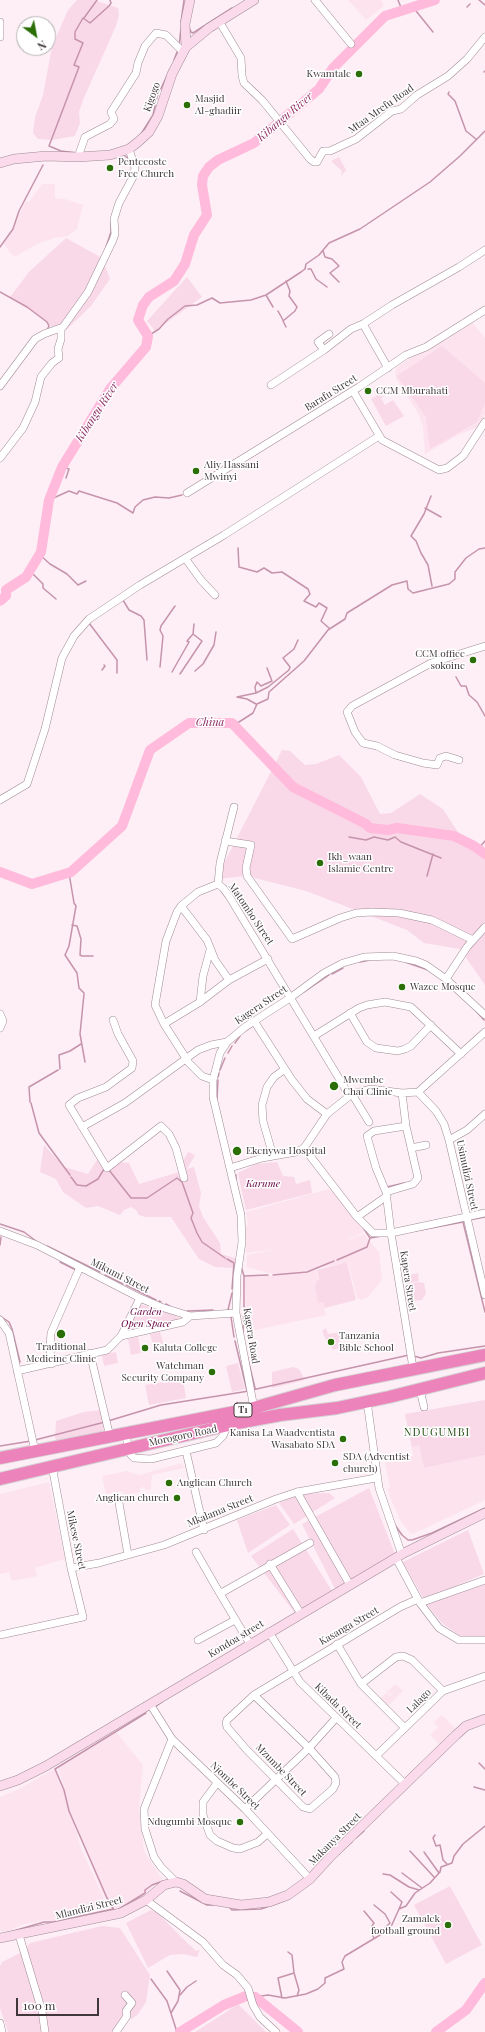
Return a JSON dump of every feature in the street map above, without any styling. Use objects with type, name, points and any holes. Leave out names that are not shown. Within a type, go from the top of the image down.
[{"type":"highway","name":"Morogoro Road","points":[[0,1458],[125,1434],[226,1412],[254,1408],[334,1385],[413,1368],[485,1355]]},
{"type":"highway","name":"Morogoro Road","points":[[0,1478],[280,1415],[337,1408],[420,1390],[485,1373]]},
{"type":"street","points":[[184,49],[185,24],[190,0]]},
{"type":"street","name":"Kigogo","points":[[0,163],[14,159],[46,156],[78,157],[110,154],[129,149],[148,132],[158,116],[172,74],[184,49],[219,21],[254,0]]},
{"type":"street","points":[[315,0],[351,44]]},
{"type":"street","name":"Mtaa Mrefu Road","points":[[219,21],[241,58],[242,79],[262,100],[310,159],[318,162],[323,151],[330,151],[356,139],[392,111],[401,109],[417,95],[448,76],[467,59],[485,37]]},
{"type":"street","points":[[0,22],[0,37]]},
{"type":"street","points":[[78,157],[85,137],[110,124],[114,119],[111,112],[136,73],[138,63],[145,46],[156,33],[166,35],[184,49]]},
{"type":"street","points":[[0,458],[23,428],[35,402],[41,377],[52,363],[59,358],[58,349],[61,339],[61,329],[88,292],[113,240],[115,234],[114,219],[119,203],[129,187],[135,171],[129,149]]},
{"type":"street","points":[[271,385],[324,350],[351,329],[364,324],[392,305],[485,250]]},
{"type":"street","name":"Barafu Street","points":[[187,493],[388,368],[406,355],[426,347],[485,310]]},
{"type":"street","points":[[364,324],[388,368]]},
{"type":"street","points":[[0,386],[36,339],[52,331],[61,329]]},
{"type":"street","points":[[324,350],[318,342],[328,334]]},
{"type":"street","points":[[353,390],[379,436],[387,443],[439,470],[447,468],[464,456],[485,422]]},
{"type":"street","points":[[0,800],[27,784],[30,779],[45,729],[58,672],[66,650],[74,636],[94,615],[224,535],[379,436]]},
{"type":"street","points":[[185,558],[201,580],[215,595]]},
{"type":"street","points":[[459,760],[446,756],[440,758],[437,765],[423,763],[395,755],[377,746],[363,743],[355,732],[347,712],[352,706],[431,663],[485,646]]},
{"type":"street","points":[[218,884],[220,863],[234,807]]},
{"type":"street","points":[[225,841],[251,845],[246,868],[247,876],[292,939],[340,918],[356,913],[372,912],[399,913],[432,920],[473,940]]},
{"type":"street","name":"Matombo Street","points":[[214,1080],[202,1076],[187,1060],[164,1024],[155,1005],[167,934],[171,923],[181,906],[198,892],[218,884],[229,896],[290,998],[369,1122]]},
{"type":"street","points":[[181,906],[207,940],[210,950],[229,980]]},
{"type":"street","points":[[446,979],[473,940],[485,927]]},
{"type":"street","points":[[200,1002],[203,976],[210,950]]},
{"type":"street","name":"Kagera Street","points":[[238,1266],[242,1226],[230,1168],[214,1106],[214,1080],[220,1053],[227,1042],[254,1021],[290,998],[324,973],[343,963],[364,957],[393,956],[416,961],[435,970],[485,1015]]},
{"type":"street","points":[[164,1024],[200,1002],[229,980],[268,959]]},
{"type":"street","points":[[314,1036],[350,1013],[367,1005],[385,1002],[411,1007],[461,1054]]},
{"type":"street","points":[[350,1013],[367,1042],[376,1048],[398,1051],[405,1049],[431,1025]]},
{"type":"street","points":[[0,1014],[3,1021],[0,1028]]},
{"type":"street","points":[[113,1020],[133,1065],[126,1073],[106,1087],[78,1098],[69,1105],[107,1168],[161,1126],[169,1134],[176,1148],[184,1178]]},
{"type":"street","points":[[254,1021],[306,1099],[328,1114]]},
{"type":"street","points":[[230,1168],[273,1156],[296,1152],[304,1148],[328,1114],[350,1094],[370,1089],[402,1093],[418,1092],[485,1032]]},
{"type":"street","points":[[82,1127],[125,1102],[204,1047],[227,1042]]},
{"type":"street","points":[[273,1156],[263,1121],[262,1105],[267,1087],[274,1077],[285,1069]]},
{"type":"street","name":"Usimulizi Street","points":[[418,1092],[436,1111],[444,1124],[466,1216],[484,1282],[485,1295]]},
{"type":"street","points":[[357,1217],[387,1194],[413,1184],[417,1180],[406,1126],[402,1093]]},
{"type":"street","points":[[449,1140],[467,1130],[485,1114]]},
{"type":"street","name":"Kapera Street","points":[[406,1126],[374,1131],[367,1136],[374,1161],[387,1194],[391,1233],[413,1368]]},
{"type":"street","points":[[410,1148],[426,1145]]},
{"type":"street","points":[[304,1148],[357,1217],[373,1233],[391,1233],[485,1213]]},
{"type":"street","name":"Mikumi Street","points":[[0,1231],[37,1245],[140,1298],[190,1316],[236,1313]]},
{"type":"street","name":"Kagera Road","points":[[238,1266],[236,1313],[254,1408]]},
{"type":"street","points":[[51,1364],[50,1347],[52,1333],[80,1267]]},
{"type":"street","points":[[17,1371],[51,1364],[111,1348],[122,1336],[140,1298]]},
{"type":"street","points":[[122,1336],[183,1322],[190,1316]]},
{"type":"street","points":[[0,1320],[8,1333],[35,1451]]},
{"type":"street","points":[[90,1353],[110,1437]]},
{"type":"street","points":[[420,1390],[424,1407]]},
{"type":"street","points":[[367,1401],[376,1478],[399,1556],[419,1601],[439,1628],[453,1637],[468,1642],[485,1640]]},
{"type":"street","points":[[125,1434],[131,1455],[134,1458],[141,1459],[186,1451],[216,1443],[221,1440],[228,1426],[226,1412]]},
{"type":"street","points":[[186,1451],[204,1530]]},
{"type":"street","name":"Mikese Street","points":[[0,1635],[83,1617],[71,1568],[52,1466]]},
{"type":"street","name":"Mkalama Street","points":[[71,1568],[149,1550],[204,1530],[276,1499],[297,1492],[376,1478]]},
{"type":"street","points":[[297,1492],[350,1585]]},
{"type":"street","points":[[118,1504],[128,1555]]},
{"type":"street","name":"Kondoa street","points":[[0,1786],[34,1772],[399,1556],[485,1513]]},
{"type":"street","points":[[219,1592],[228,1590],[270,1564],[310,1543]]},
{"type":"street","points":[[196,1552],[234,1620],[250,1644]]},
{"type":"street","points":[[270,1564],[301,1614]]},
{"type":"street","name":"Kasanga Street","points":[[292,1672],[400,1607],[485,1580]]},
{"type":"street","points":[[198,1640],[234,1620]]},
{"type":"street","name":"Kibada Street","points":[[269,1632],[292,1672],[308,1691],[405,1784]]},
{"type":"street","points":[[337,1644],[361,1684],[405,1728]]},
{"type":"street","points":[[361,1684],[396,1657],[403,1656],[412,1660],[443,1691]]},
{"type":"street","name":"Mzumbe Street","points":[[254,1695],[309,1748],[335,1777],[336,1783],[333,1789],[310,1809],[306,1809],[276,1780],[246,1749],[226,1723],[227,1720],[254,1695],[292,1672]]},
{"type":"street","name":"Lalago","points":[[376,1756],[443,1691],[485,1676]]},
{"type":"street","name":"Njombe Street","points":[[150,1704],[172,1739],[245,1809],[310,1879]]},
{"type":"street","points":[[245,1809],[309,1748],[336,1718]]},
{"type":"street","name":"Makanya Street","points":[[176,1882],[205,1899],[248,1905],[278,1899],[297,1890],[466,1726],[485,1719]]},
{"type":"street","points":[[172,1739],[144,1809],[145,1829],[154,1857],[160,1867],[176,1882]]},
{"type":"street","points":[[217,1783],[203,1802],[202,1815],[210,1835],[218,1841],[233,1848],[240,1849],[258,1842],[267,1834]]},
{"type":"street","name":"Mlandizi Street","points":[[0,1938],[118,1914],[146,1900],[164,1885],[176,1882]]},
{"type":"street","points":[[146,1900],[203,1942],[223,1965],[237,1975],[249,1992],[253,2006],[260,2017],[276,2032]]},
{"type":"street","points":[[19,1935],[42,2012],[45,2032]]},
{"type":"street","points":[[116,2032],[127,2016],[126,2011],[132,2003],[125,1995]]},
{"type":"street","points":[[0,2023],[2,2032]]},
{"type":"shaded area","points":[[348,0],[381,0],[384,6],[366,20]]},
{"type":"shaded area","points":[[42,184],[55,184],[55,198],[65,199],[83,205],[77,229],[68,236],[54,238],[37,244],[16,256],[12,255],[3,243],[12,232],[25,202],[29,202]]},
{"type":"shaded area","points":[[470,320],[485,338],[485,414],[478,427],[458,435],[425,454],[423,426],[418,413],[395,377],[396,368],[439,338]]},
{"type":"shaded area","points":[[329,1189],[347,1206],[364,1232],[351,1238],[348,1233],[350,1239],[364,1234],[379,1252],[382,1280],[368,1297],[361,1300],[357,1298],[348,1262],[287,1274],[316,1270],[326,1315],[246,1332],[245,1277],[287,1275],[268,1273],[247,1267],[247,1255],[275,1249],[246,1253],[246,1226],[248,1225],[246,1212]]},
{"type":"shaded area","points":[[419,1445],[424,1468],[485,1455],[485,1500],[413,1534],[408,1531],[400,1520],[390,1497],[388,1488],[390,1488],[385,1463],[413,1456],[412,1448]]},
{"type":"shaded area","points":[[182,1463],[184,1468],[152,1475],[151,1489],[146,1490],[144,1487],[140,1488],[140,1492],[124,1495],[122,1491],[106,1494],[102,1476],[127,1471],[139,1475]]},
{"type":"shaded area","points":[[49,1482],[65,1559],[35,1568],[37,1576],[12,1581],[9,1572],[0,1574],[0,1494]]},
{"type":"shaded area","points":[[395,1684],[403,1691],[387,1707],[379,1700]]},
{"type":"shaded area","points":[[442,1715],[455,1728],[439,1744],[430,1735],[438,1727],[434,1722]]},
{"type":"shaded area","points":[[116,1732],[143,1765],[139,1807],[144,1851],[162,1879],[117,1917],[103,1894],[71,1810],[80,1846],[108,1908],[53,1921],[45,1920],[21,1925],[9,1931],[0,1931],[0,1797],[17,1790],[56,1768],[68,1801],[58,1768]]},
{"type":"green space","points":[[77,0],[94,0],[118,8],[119,15],[116,26],[83,100],[79,112],[80,123],[75,136],[52,140],[38,139],[33,133],[35,117],[43,95],[50,56],[56,56],[56,38],[68,10]]},
{"type":"green space","points":[[339,157],[346,170],[341,176],[342,171],[331,161]]},
{"type":"green space","points":[[66,238],[102,258],[110,279],[91,306],[65,331],[56,330],[31,310],[10,297],[29,272]]},
{"type":"green space","points":[[187,277],[202,297],[155,331],[147,321]]},
{"type":"green space","points":[[442,346],[485,383],[485,403],[477,422],[430,449],[426,417],[397,376]]},
{"type":"green space","points":[[384,391],[386,394],[381,398],[385,405],[393,400],[404,416],[386,426],[371,399]]},
{"type":"green space","points":[[282,750],[290,751],[305,765],[316,764],[339,755],[361,777],[380,814],[391,813],[420,794],[443,809],[463,840],[485,848],[485,985],[460,949],[424,943],[407,930],[306,891],[247,876],[216,879]]},
{"type":"green space","points":[[44,1145],[64,1167],[88,1174],[97,1160],[129,1163],[139,1184],[186,1170],[180,1166],[188,1152],[195,1155],[187,1169],[194,1167],[201,1193],[199,1206],[203,1217],[220,1243],[221,1254],[241,1260],[235,1268],[215,1267],[199,1259],[171,1217],[145,1217],[139,1215],[136,1210],[131,1207],[124,1210],[120,1215],[98,1206],[86,1208],[63,1192],[56,1179],[40,1172]]},
{"type":"green space","name":"Karume","points":[[277,1162],[283,1176],[294,1177],[296,1184],[310,1180],[312,1193],[246,1210],[238,1173],[256,1164]]},
{"type":"green space","points":[[347,1262],[356,1300],[325,1308],[323,1302],[318,1303],[315,1286],[319,1279],[317,1270]]},
{"type":"green space","points":[[418,1273],[419,1281],[406,1284],[405,1276]]},
{"type":"green space","points":[[418,1282],[424,1283],[426,1293],[422,1300],[404,1302],[402,1286]]},
{"type":"green space","name":"Garden Open Space","points":[[139,1304],[172,1313],[183,1321],[125,1333]]},
{"type":"green space","points":[[326,1328],[328,1334],[341,1332],[339,1348],[333,1350],[326,1340],[322,1331]]},
{"type":"green space","points":[[160,1332],[164,1346],[154,1349],[150,1334]]},
{"type":"green space","points":[[138,1337],[141,1353],[131,1355],[128,1339]]},
{"type":"green space","points":[[116,1352],[118,1363],[104,1366],[102,1355]]},
{"type":"green space","points":[[238,1363],[245,1389],[232,1392],[226,1366]]},
{"type":"green space","points":[[293,1367],[299,1369],[305,1380],[272,1388],[272,1372]]},
{"type":"green space","points":[[183,1379],[186,1398],[149,1405],[145,1385]]},
{"type":"green space","points":[[485,1400],[485,1455],[424,1468],[419,1445],[412,1448],[405,1414]]},
{"type":"green space","points":[[101,1410],[104,1434],[57,1442],[55,1437],[56,1421],[84,1412]]},
{"type":"green space","points":[[369,1488],[395,1554],[335,1589],[302,1524]]},
{"type":"green space","points":[[329,1493],[335,1498],[294,1524],[279,1503],[300,1494]]},
{"type":"green space","points":[[276,1505],[290,1525],[248,1553],[237,1520]]},
{"type":"green space","points":[[293,1529],[332,1591],[295,1613],[251,1556]]},
{"type":"green space","points":[[468,1530],[484,1574],[455,1586],[485,1576],[485,1639],[462,1637],[442,1623],[427,1605],[403,1562]]},
{"type":"green space","name":"Zamalek football ground","points":[[450,1886],[482,1945],[446,1964],[414,1905]]},
{"type":"green space","points":[[151,1910],[158,1913],[196,1951],[200,1950],[197,1957],[183,1954],[170,1955],[148,1968],[126,1923]]},
{"type":"green space","points":[[102,1926],[120,1928],[150,1975],[146,2002],[138,2014],[132,2019],[128,2014],[116,2032],[8,2032],[0,2008],[0,1966],[2,1962],[20,1953],[27,1953],[26,1948],[30,1943]]},
{"type":"green space","points":[[238,2004],[266,2032],[195,2032],[226,2012]]},
{"type":"waterway","points":[[84,18],[97,0]]},
{"type":"waterway","points":[[77,153],[61,151],[49,146],[79,67],[74,65],[83,43],[75,39],[75,32],[83,18],[90,23],[109,6],[111,3],[110,0]]},
{"type":"waterway","points":[[181,22],[184,0]]},
{"type":"waterway","points":[[398,0],[402,10]]},
{"type":"waterway","name":"Kibangu River","points":[[0,601],[6,596],[6,590],[26,577],[41,552],[49,500],[62,467],[110,389],[146,347],[148,336],[138,320],[143,305],[149,297],[174,281],[185,264],[194,235],[207,215],[202,185],[203,176],[209,167],[218,160],[254,143],[319,89],[333,68],[385,16],[435,0]]},
{"type":"waterway","points":[[479,0],[485,5]]},
{"type":"waterway","points":[[467,7],[470,4]]},
{"type":"waterway","points":[[412,6],[433,32]]},
{"type":"waterway","points":[[189,27],[193,33],[232,8]]},
{"type":"waterway","points":[[179,46],[181,28]]},
{"type":"waterway","points":[[174,60],[177,52]]},
{"type":"waterway","points":[[141,134],[153,115],[157,97],[170,69]]},
{"type":"waterway","points":[[449,92],[448,94],[455,101],[466,131],[476,139]]},
{"type":"waterway","points":[[148,336],[159,329],[168,319],[185,306],[197,305],[212,298],[220,303],[251,300],[266,295],[305,269],[306,264],[319,255],[329,243],[360,229],[430,182],[460,156],[485,131]]},
{"type":"waterway","points":[[125,156],[130,160]]},
{"type":"waterway","points":[[0,247],[13,229],[19,211],[43,165]]},
{"type":"waterway","points":[[103,256],[111,232],[111,220]]},
{"type":"waterway","points":[[323,251],[325,257],[332,259],[339,266],[330,273],[339,282]]},
{"type":"waterway","points":[[308,269],[311,269],[316,279],[327,287]]},
{"type":"waterway","points":[[286,281],[290,291],[289,296],[297,307],[295,311],[283,321],[286,327]]},
{"type":"waterway","points":[[0,292],[27,307],[47,322],[49,326],[47,330]]},
{"type":"waterway","points":[[266,295],[273,307]]},
{"type":"waterway","points":[[278,311],[283,320]]},
{"type":"waterway","points":[[62,467],[69,469],[66,478]]},
{"type":"waterway","points":[[49,500],[69,491],[77,494],[79,491],[117,503],[133,513],[135,507],[143,500],[155,497],[169,498],[182,495]]},
{"type":"waterway","points":[[431,496],[424,514],[411,536],[416,541],[428,565],[432,586]]},
{"type":"waterway","points":[[425,508],[441,517]]},
{"type":"waterway","points":[[238,548],[239,567],[257,572],[264,568],[272,573],[282,572],[308,589],[310,594],[304,601],[316,607],[319,603],[327,608],[321,621],[329,628]]},
{"type":"waterway","points":[[232,723],[239,722],[253,713],[257,704],[268,699],[269,692],[304,661],[328,630],[345,619],[347,613],[392,585],[407,581],[408,589],[413,593],[449,584],[455,579],[455,572],[466,558],[479,549],[485,548]]},
{"type":"waterway","points":[[40,555],[50,564],[67,574],[78,585],[86,581]]},
{"type":"waterway","points":[[30,571],[43,584],[43,588],[56,599]]},
{"type":"waterway","points":[[123,600],[129,610],[141,616],[144,620],[147,660]]},
{"type":"waterway","points":[[160,667],[163,636],[160,630],[161,626],[175,606]]},
{"type":"waterway","points":[[89,623],[117,660],[117,673]]},
{"type":"waterway","points":[[172,672],[189,642],[187,641],[193,634],[194,624]]},
{"type":"waterway","points":[[195,671],[203,664],[214,645],[216,632]]},
{"type":"waterway","points":[[180,674],[202,641],[193,634]]},
{"type":"waterway","points":[[267,668],[272,681],[261,686],[257,682],[255,687],[256,693],[268,687],[289,670],[290,667],[283,658],[294,649],[298,640]]},
{"type":"waterway","points":[[102,670],[105,666],[104,665]]},
{"type":"waterway","points":[[456,677],[461,686],[466,686],[469,695],[477,702],[485,716]]},
{"type":"waterway","points":[[256,693],[237,697],[247,699],[256,704]]},
{"type":"waterway","name":"China","points":[[0,872],[32,884],[71,872],[122,826],[150,750],[189,723],[232,723],[293,787],[366,824],[370,828],[388,830],[397,828],[454,836],[474,846],[485,854]]},
{"type":"waterway","points":[[349,837],[366,840],[374,837],[388,840],[395,837],[401,842],[441,858]]},
{"type":"waterway","points":[[478,849],[485,841]]},
{"type":"waterway","points":[[427,876],[433,854]]},
{"type":"waterway","points":[[69,873],[74,903],[76,906],[69,946],[65,955],[77,973],[79,988],[84,993]]},
{"type":"waterway","points":[[72,925],[77,926],[81,939],[80,955],[93,956]]},
{"type":"waterway","points":[[360,962],[370,960]]},
{"type":"waterway","points":[[405,962],[428,970]]},
{"type":"waterway","points":[[332,974],[343,968]]},
{"type":"waterway","points":[[304,992],[329,975]]},
{"type":"waterway","points":[[84,994],[80,1034],[85,1062]]},
{"type":"waterway","points":[[476,1011],[484,1020]]},
{"type":"waterway","points":[[244,1032],[253,1026]]},
{"type":"waterway","points":[[235,1043],[240,1036]]},
{"type":"waterway","points":[[60,1069],[59,1055],[70,1051],[81,1044]]},
{"type":"waterway","points":[[228,1053],[232,1046]]},
{"type":"waterway","points":[[220,1070],[225,1058]]},
{"type":"waterway","points":[[30,1102],[29,1087],[58,1070]]},
{"type":"waterway","points":[[218,1077],[219,1073]]},
{"type":"waterway","points":[[217,1099],[218,1080]]},
{"type":"waterway","points":[[31,1103],[39,1133],[70,1175]]},
{"type":"waterway","points":[[71,1177],[77,1185],[86,1186],[98,1179],[104,1169]]},
{"type":"waterway","points":[[109,1170],[131,1198],[147,1198],[177,1178],[182,1182],[193,1213],[191,1218],[202,1242],[225,1258]]},
{"type":"waterway","points":[[236,1175],[236,1181]]},
{"type":"waterway","points":[[387,1187],[404,1183]]},
{"type":"waterway","points":[[374,1209],[383,1202]]},
{"type":"waterway","points":[[469,1220],[485,1217]]},
{"type":"waterway","points":[[415,1231],[463,1222],[485,1312]]},
{"type":"waterway","points":[[0,1224],[24,1232],[36,1241]]},
{"type":"waterway","points":[[337,1260],[367,1247],[370,1238],[362,1226]]},
{"type":"waterway","points":[[370,1238],[382,1236]]},
{"type":"waterway","points":[[0,1245],[1,1237]]},
{"type":"waterway","points":[[47,1246],[100,1272]]},
{"type":"waterway","points":[[227,1259],[234,1263],[232,1289]]},
{"type":"waterway","points":[[273,1275],[307,1272],[334,1261]]},
{"type":"waterway","points":[[60,1262],[76,1270]]},
{"type":"waterway","points":[[241,1266],[244,1276],[243,1332]]},
{"type":"waterway","points":[[105,1275],[123,1284]]},
{"type":"waterway","points":[[244,1276],[268,1275]]},
{"type":"waterway","points":[[126,1285],[156,1300]]},
{"type":"waterway","points":[[228,1310],[232,1293]]},
{"type":"waterway","points":[[166,1304],[171,1307]]},
{"type":"waterway","points":[[187,1311],[213,1310]]},
{"type":"waterway","points":[[0,1316],[9,1322],[20,1362]]},
{"type":"waterway","points":[[231,1317],[234,1337]]},
{"type":"waterway","points":[[235,1341],[247,1391]]},
{"type":"waterway","points":[[414,1356],[421,1358],[438,1353],[485,1346]]},
{"type":"waterway","points":[[247,1355],[255,1388]]},
{"type":"waterway","points":[[252,1390],[409,1355]]},
{"type":"waterway","points":[[108,1421],[161,1405],[249,1391]]},
{"type":"waterway","points":[[35,1440],[105,1422]]},
{"type":"waterway","points":[[0,1446],[31,1441]]},
{"type":"waterway","points":[[395,1525],[402,1535],[408,1540],[412,1540],[432,1533],[485,1508]]},
{"type":"waterway","points":[[155,1707],[162,1702]]},
{"type":"waterway","points":[[114,1910],[107,1898],[69,1811],[64,1790],[55,1769],[146,1713]]},
{"type":"waterway","points":[[479,1763],[485,1769]]},
{"type":"waterway","points":[[474,1787],[485,1790]]},
{"type":"waterway","points":[[255,1997],[268,1995],[285,1998],[306,1994],[318,1989],[325,1983],[325,1978],[344,1969],[342,1962],[345,1956],[390,1929],[399,1909],[406,1906],[415,1893],[430,1883],[440,1872],[441,1867],[452,1863],[454,1856],[463,1844],[485,1826]]},
{"type":"waterway","points":[[356,1838],[364,1831]]},
{"type":"waterway","points":[[435,1835],[433,1838],[436,1846],[440,1845],[443,1860],[447,1864]]},
{"type":"waterway","points":[[343,1850],[352,1842]]},
{"type":"waterway","points":[[410,1851],[434,1877]]},
{"type":"waterway","points":[[424,1852],[439,1873]]},
{"type":"waterway","points":[[402,1873],[422,1888]]},
{"type":"waterway","points":[[383,1874],[390,1875],[409,1887],[419,1890]]},
{"type":"waterway","points":[[119,1909],[145,1893],[145,1890],[152,1885],[163,1881]]},
{"type":"waterway","points":[[180,1891],[207,1905],[213,1905]]},
{"type":"waterway","points":[[391,1892],[402,1902],[399,1909]]},
{"type":"waterway","points":[[229,1907],[232,1910],[261,1909],[284,1901]]},
{"type":"waterway","points":[[374,1905],[385,1914],[390,1923],[383,1930],[383,1933]]},
{"type":"waterway","points":[[10,1932],[44,1922],[53,1922],[113,1909]]},
{"type":"waterway","points":[[364,1911],[374,1923],[372,1926],[375,1930],[372,1934],[374,1938]]},
{"type":"waterway","points":[[282,1998],[278,1978],[294,1973],[292,1955],[288,1952]]},
{"type":"waterway","points":[[167,1971],[180,1990],[178,2001],[171,2013]]},
{"type":"waterway","points":[[294,1973],[299,1990],[297,1996]]},
{"type":"waterway","points":[[151,1979],[167,2001],[177,2032]]},
{"type":"waterway","points":[[180,1995],[187,1987],[196,1981]]},
{"type":"waterway","points":[[436,2032],[466,2010],[485,1983]]},
{"type":"waterway","points":[[180,2032],[224,2005],[246,1996],[255,1997],[298,2032]]},
{"type":"place","name":"Kwamtale","points":[[359,74]]},
{"type":"place","name":"Masjid Al-ghadiir","points":[[187,105]]},
{"type":"place","name":"Pentecoste Free Church","points":[[110,168]]},
{"type":"place","name":"CCM Mburahati","points":[[368,391]]},
{"type":"place","name":"Aliy Hassani Mwinyi","points":[[196,471]]},
{"type":"place","name":"CCM office sokoine","points":[[473,660]]},
{"type":"place","name":"Ikh_waan Islamic Centre","points":[[320,863]]},
{"type":"place","name":"Wazee Mosque","points":[[402,987]]},
{"type":"place","name":"Mwembe Chai Clinic","points":[[334,1086]]},
{"type":"place","name":"Ekenywa Hospital","points":[[237,1151]]},
{"type":"place","name":"Traditional Medicine Clinic","points":[[61,1334]]},
{"type":"place","name":"Tanzania Bible School","points":[[331,1342]]},
{"type":"place","name":"Kaluta College","points":[[145,1348]]},
{"type":"place","name":"Watchman Security Company","points":[[212,1372]]},
{"type":"place","name":"Kanisa La Waadventista Wasabato SDA","points":[[343,1439]]},
{"type":"place","name":"SDA (Adventist church)","points":[[335,1463]]},
{"type":"place","name":"Anglican Church","points":[[169,1483]]},
{"type":"place","name":"Anglican church","points":[[177,1498]]},
{"type":"place","name":"Ndugumbi Mosque","points":[[240,1822]]},
{"type":"place","name":"Zamalek football ground","points":[[448,1925]]},
{"type":"district","name":"NDUGUMBI","points":[[437,1433]]}]
